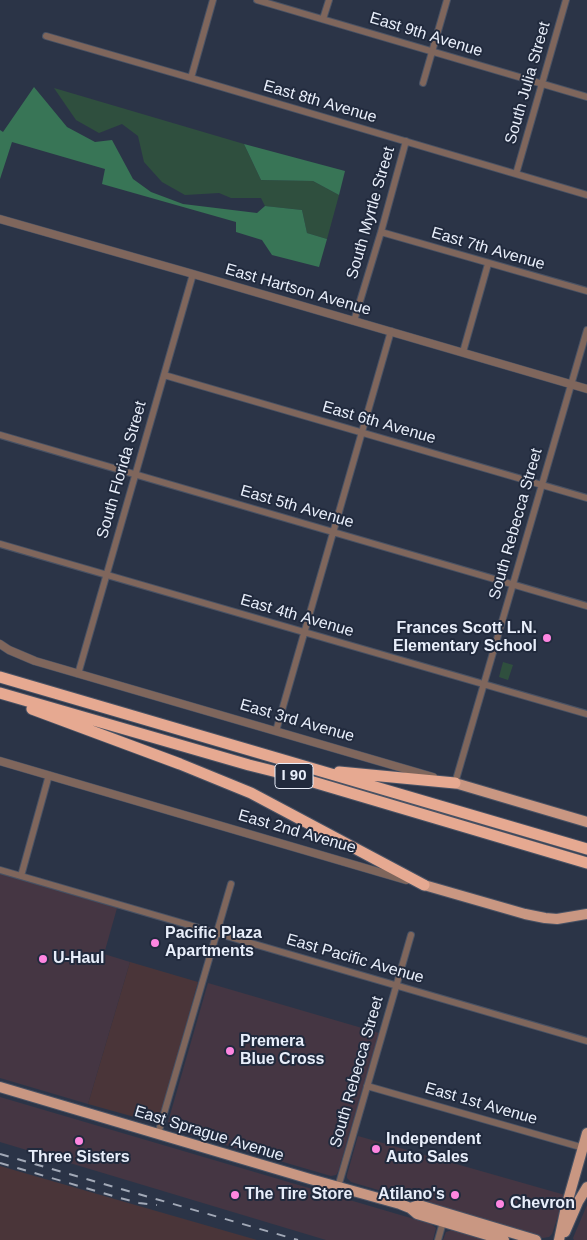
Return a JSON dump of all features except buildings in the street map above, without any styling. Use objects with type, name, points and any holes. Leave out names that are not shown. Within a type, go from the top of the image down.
[{"type":"highway","name":"I 90","points":[[0,678],[587,849]]},
{"type":"highway","name":"I 90","points":[[0,693],[303,779],[587,863]]},
{"type":"highway","points":[[0,698],[180,764],[251,793],[424,885]]},
{"type":"highway","points":[[312,769],[455,783]]},
{"type":"main road","name":"East 3rd Avenue","points":[[455,783],[587,822]]},
{"type":"main road","name":"East 2nd Avenue","points":[[424,885],[545,918],[557,919],[587,914]]},
{"type":"main road","name":"East Sprague Avenue","points":[[0,1087],[410,1208],[417,1214],[504,1240]]},
{"type":"main road","points":[[561,1240],[566,1207],[585,1149],[587,1134]]},
{"type":"main road","points":[[561,1240],[587,1187]]},
{"type":"main road","name":"East Sprague Avenue","points":[[410,1208],[420,1205],[536,1240]]},
{"type":"street","points":[[191,78],[213,0]]},
{"type":"street","name":"East 9th Avenue","points":[[257,0],[587,96]]},
{"type":"street","points":[[323,19],[329,0]]},
{"type":"street","points":[[423,83],[447,0]]},
{"type":"street","name":"South Julia Street","points":[[516,174],[566,0]]},
{"type":"street","name":"East 8th Avenue","points":[[46,36],[587,195]]},
{"type":"street","name":"South Myrtle Street","points":[[354,321],[406,141]]},
{"type":"street","name":"East Hartson Avenue","points":[[0,219],[587,389]]},
{"type":"street","name":"East 7th Avenue","points":[[381,232],[587,291]]},
{"type":"street","points":[[464,352],[488,264]]},
{"type":"street","name":"South Florida Street","points":[[78,674],[193,274]]},
{"type":"street","name":"South Rebecca Street","points":[[455,783],[587,330]]},
{"type":"street","points":[[276,731],[391,331]]},
{"type":"street","name":"East 6th Avenue","points":[[164,376],[587,498]]},
{"type":"street","name":"East 5th Avenue","points":[[0,435],[587,606]]},
{"type":"street","name":"East 4th Avenue","points":[[0,544],[587,714]]},
{"type":"street","name":"East 3rd Avenue","points":[[0,644],[35,661],[455,783]]},
{"type":"street","name":"East 2nd Avenue","points":[[0,761],[424,885]]},
{"type":"street","points":[[21,876],[49,775]]},
{"type":"street","name":"East Pacific Avenue","points":[[0,870],[587,1041]]},
{"type":"street","points":[[158,1134],[231,884]]},
{"type":"street","name":"South Rebecca Street","points":[[338,1187],[411,935]]},
{"type":"street","name":"East 1st Avenue","points":[[367,1086],[585,1149]]},
{"type":"street","points":[[438,1240],[443,1222]]},
{"type":"shaded area","points":[[0,874],[117,908],[104,954],[130,962],[88,1104],[0,1078]]},
{"type":"shaded area","points":[[130,962],[198,982],[159,1121],[156,1123],[88,1104]]},
{"type":"shaded area","points":[[208,983],[379,1033],[336,1175],[331,1176],[174,1130],[168,1125]]},
{"type":"shaded area","points":[[0,1097],[431,1224],[436,1228],[433,1240],[326,1240],[0,1142]]},
{"type":"shaded area","points":[[358,1136],[565,1195],[552,1234],[549,1237],[543,1238],[351,1182],[347,1175]]},
{"type":"shaded area","points":[[0,1166],[257,1240],[0,1240]]},
{"type":"shaded area","points":[[587,1205],[587,1240],[574,1240],[573,1238]]},
{"type":"shaded area","points":[[452,1230],[485,1240],[443,1240],[446,1232]]},
{"type":"green space","points":[[34,87],[67,127],[95,142],[112,140],[133,179],[151,192],[183,204],[257,213],[265,206],[302,210],[307,233],[327,239],[319,267],[272,255],[262,240],[236,232],[236,222],[102,184],[105,169],[12,142],[0,179],[0,130],[3,132]]},
{"type":"green space","points":[[54,88],[244,144],[261,180],[313,181],[339,195],[327,239],[307,233],[302,210],[265,206],[261,198],[231,198],[219,193],[185,195],[162,182],[144,162],[138,136],[122,124],[99,133],[76,120]]},
{"type":"green space","points":[[244,144],[345,171],[339,195],[313,181],[261,180]]},
{"type":"green space","points":[[503,662],[513,665],[508,680],[499,677]]},
{"type":"railway","points":[[0,1154],[298,1240]]},
{"type":"railway","points":[[0,1163],[120,1198],[157,1205]]},
{"type":"place","name":"Frances Scott L.N. Elementary School","points":[[547,638]]},
{"type":"place","name":"Pacific Plaza Apartments","points":[[155,943]]},
{"type":"place","name":"U-Haul","points":[[43,959]]},
{"type":"place","name":"Premera Blue Cross","points":[[230,1051]]},
{"type":"place","name":"Three Sisters","points":[[79,1141]]},
{"type":"place","name":"Independent Auto Sales","points":[[376,1149]]},
{"type":"place","name":"The Tire Store","points":[[235,1195]]},
{"type":"place","name":"Atilano's","points":[[455,1195]]},
{"type":"place","name":"Chevron","points":[[500,1204]]}]
